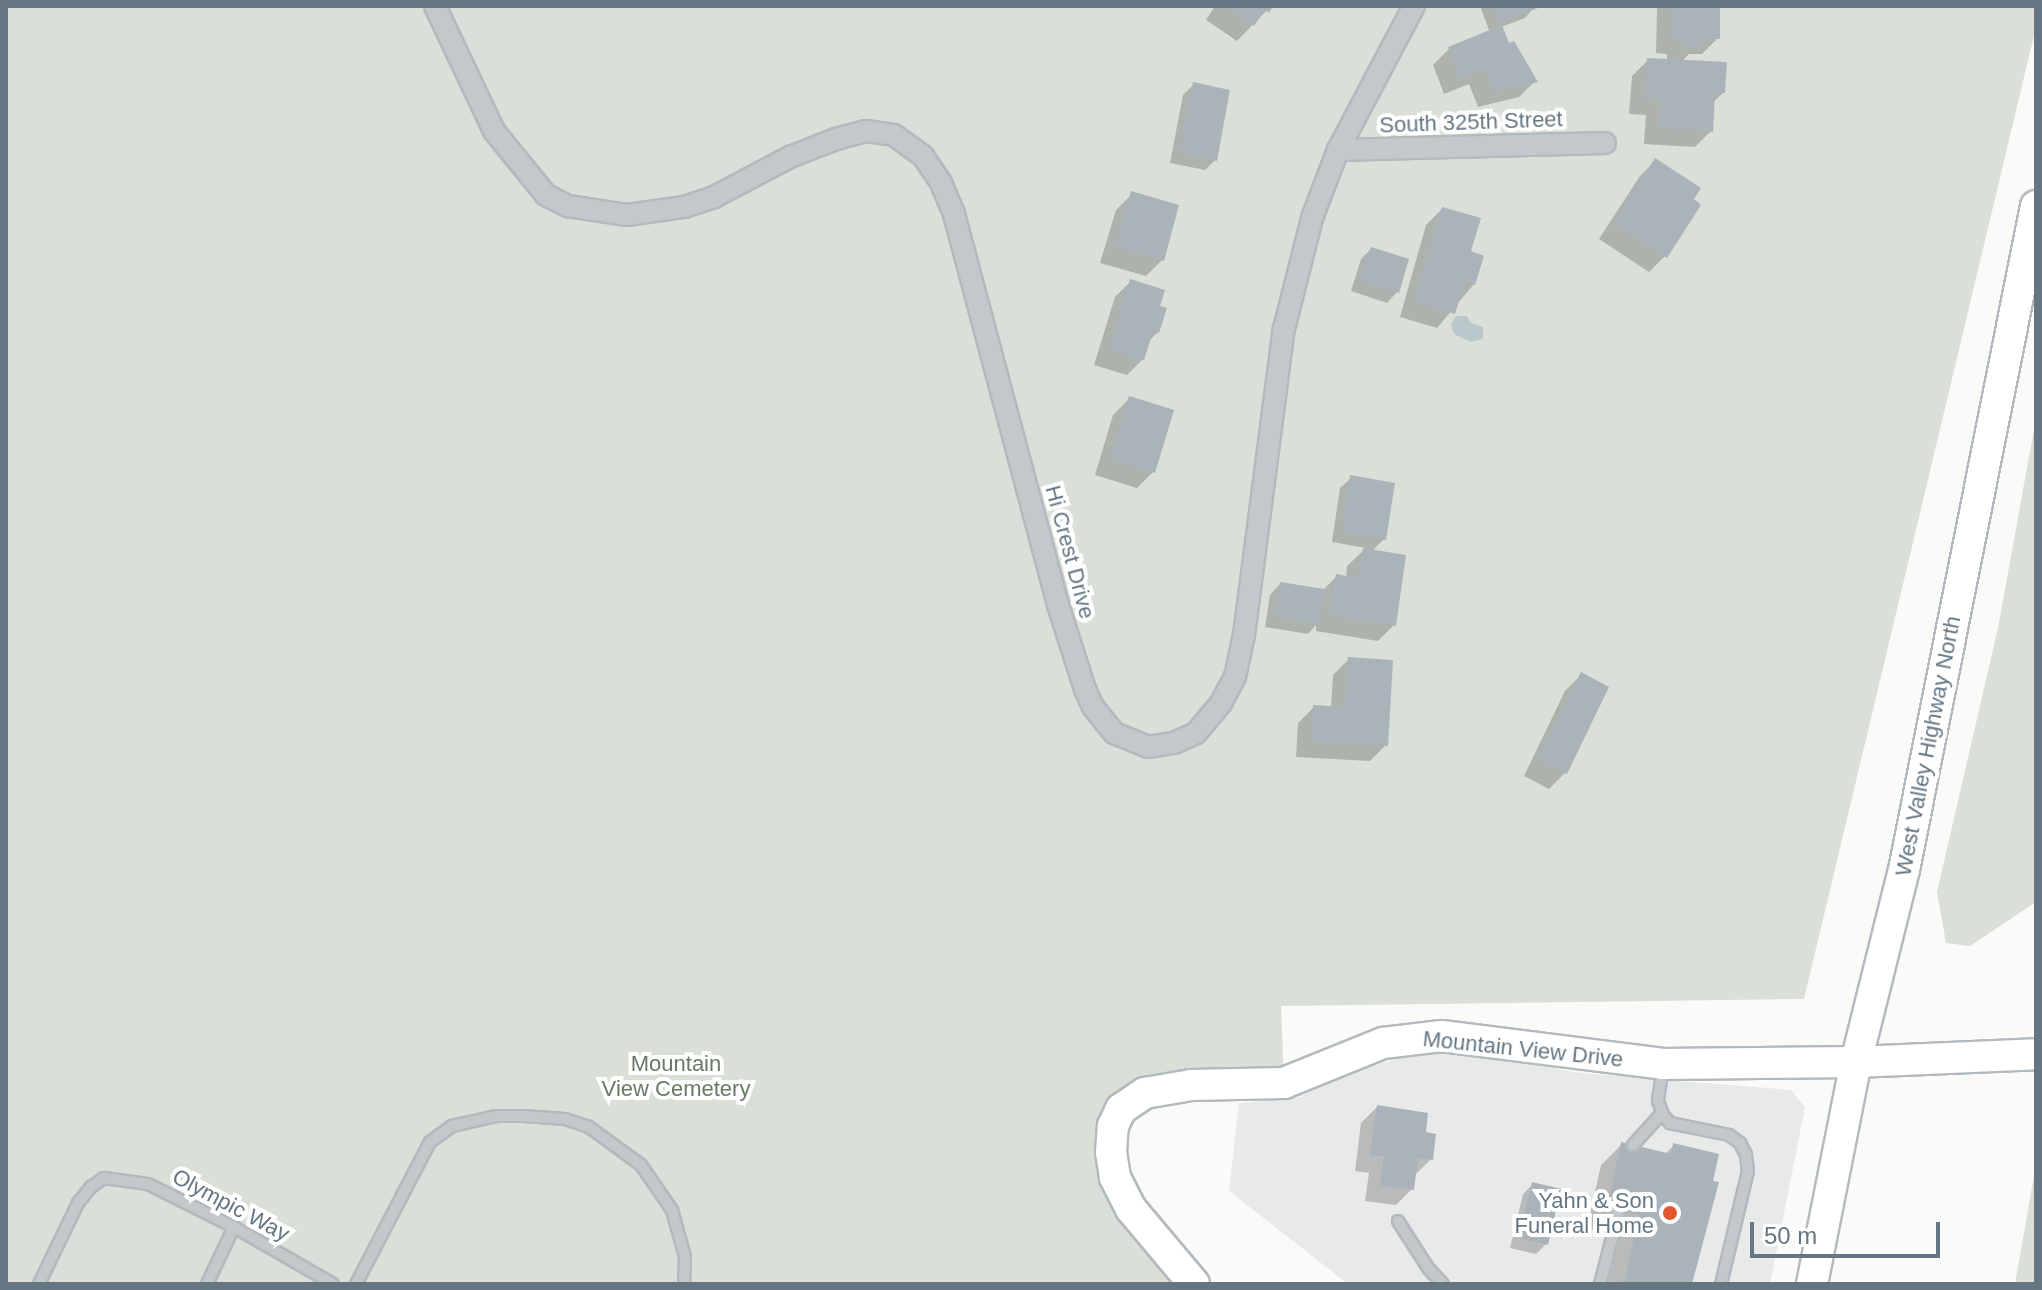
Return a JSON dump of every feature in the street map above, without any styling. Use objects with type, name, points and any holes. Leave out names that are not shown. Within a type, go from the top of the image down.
[{"type":"main road","name":"West Valley Highway North","points":[[1812,1284],[1856,1062],[1904,870],[2036,206]]},
{"type":"main road","name":"Mountain View Drive","points":[[1194,1284],[1131,1209],[1115,1177],[1111,1152],[1113,1126],[1121,1109],[1145,1093],[1191,1085],[1284,1083],[1353,1053],[1413,1037],[1456,1037],[1663,1064],[1856,1062],[2036,1054]]},
{"type":"street","name":"Hi Crest Drive","points":[[435,6],[494,131],[546,195],[568,206],[627,215],[684,207],[714,197],[790,157],[866,131],[894,135],[923,156],[941,183],[954,214],[1058,605],[1085,689],[1093,707],[1114,733],[1148,747],[1174,743],[1196,733],[1221,703],[1235,677],[1244,635],[1284,329],[1312,218],[1338,150],[1414,6]]},
{"type":"street","name":"South 325th Street","points":[[1338,150],[1605,143]]},
{"type":"lane","points":[[1663,1064],[1658,1101],[1670,1123],[1729,1135],[1740,1143],[1746,1155],[1748,1171],[1721,1284]]},
{"type":"lane","points":[[1633,1145],[1662,1113]]},
{"type":"lane","points":[[356,1284],[430,1142],[452,1126],[496,1116],[524,1116],[565,1119],[589,1127],[641,1165],[672,1210],[685,1257],[684,1284]]},
{"type":"lane","name":"Olympic Way","points":[[39,1284],[78,1203],[91,1187],[104,1178],[148,1184],[234,1227],[333,1284]]},
{"type":"lane","points":[[1600,1284],[1619,1210]]},
{"type":"lane","points":[[1398,1221],[1428,1268],[1443,1284]]},
{"type":"lane","points":[[207,1284],[234,1227]]},
{"type":"shaded area","points":[[1456,316],[1467,316],[1471,323],[1483,327],[1483,339],[1471,342],[1454,334],[1451,325]]},
{"type":"shaded area","points":[[1416,1053],[1480,1055],[1581,1073],[1791,1090],[1805,1107],[1770,1284],[1348,1284],[1229,1191],[1239,1103],[1297,1098],[1347,1074]]},
{"type":"green space","name":"Mountain View Cemetery","points":[[6,6],[2036,6],[2036,27],[1804,999],[1281,1006],[1284,1083],[1145,1093],[1111,1152],[1194,1284],[6,1284]]},
{"type":"green space","points":[[2036,418],[2036,902],[1970,946],[1946,943],[1937,892],[1998,628]]},
{"type":"green space","points":[[2036,1164],[2036,1284],[2015,1284]]},
{"type":"building","points":[[1223,6],[1273,6],[1269,13],[1265,10],[1254,26]]},
{"type":"building","points":[[1494,6],[1543,6],[1500,23]]},
{"type":"building","points":[[1672,6],[1720,6],[1720,39],[1699,39],[1699,47],[1682,47],[1682,39],[1671,38]]},
{"type":"building","points":[[1502,25],[1509,43],[1514,41],[1538,82],[1494,92],[1485,69],[1460,79],[1448,47]]},
{"type":"building","points":[[1647,58],[1727,62],[1725,93],[1715,93],[1713,132],[1659,128],[1661,100],[1644,99]]},
{"type":"building","points":[[1193,82],[1230,90],[1217,161],[1179,153]]},
{"type":"building","points":[[1655,158],[1701,188],[1694,199],[1701,205],[1667,258],[1613,223]]},
{"type":"building","points":[[1131,191],[1179,205],[1164,261],[1115,247]]},
{"type":"building","points":[[1442,207],[1481,218],[1471,251],[1484,256],[1475,285],[1465,281],[1455,314],[1414,301]]},
{"type":"building","points":[[1371,247],[1409,259],[1399,293],[1360,281]]},
{"type":"building","points":[[1130,279],[1165,290],[1160,306],[1167,308],[1159,333],[1153,331],[1144,360],[1109,349]]},
{"type":"building","points":[[1129,396],[1174,410],[1155,473],[1110,459]]},
{"type":"building","points":[[1350,475],[1395,483],[1386,540],[1342,532]]},
{"type":"building","points":[[1363,548],[1406,555],[1396,626],[1330,616],[1336,574],[1358,578]]},
{"type":"building","points":[[1280,582],[1325,589],[1320,624],[1275,617]]},
{"type":"building","points":[[1348,657],[1393,660],[1388,746],[1311,742],[1313,705],[1345,707]]},
{"type":"building","points":[[1581,672],[1609,687],[1567,774],[1538,759]]},
{"type":"building","points":[[1377,1105],[1428,1113],[1426,1132],[1436,1134],[1433,1160],[1418,1158],[1414,1190],[1380,1185],[1384,1157],[1370,1155]]},
{"type":"building","name":"Yahn & Son Funeral Home","points":[[1621,1142],[1671,1154],[1673,1143],[1719,1154],[1713,1181],[1719,1182],[1692,1284],[1624,1284],[1639,1215],[1607,1208]]},
{"type":"building","points":[[1532,1182],[1561,1189],[1548,1245],[1519,1238]]},
{"type":"place","name":"Yahn & Son Funeral Home","points":[[1670,1213]]}]
